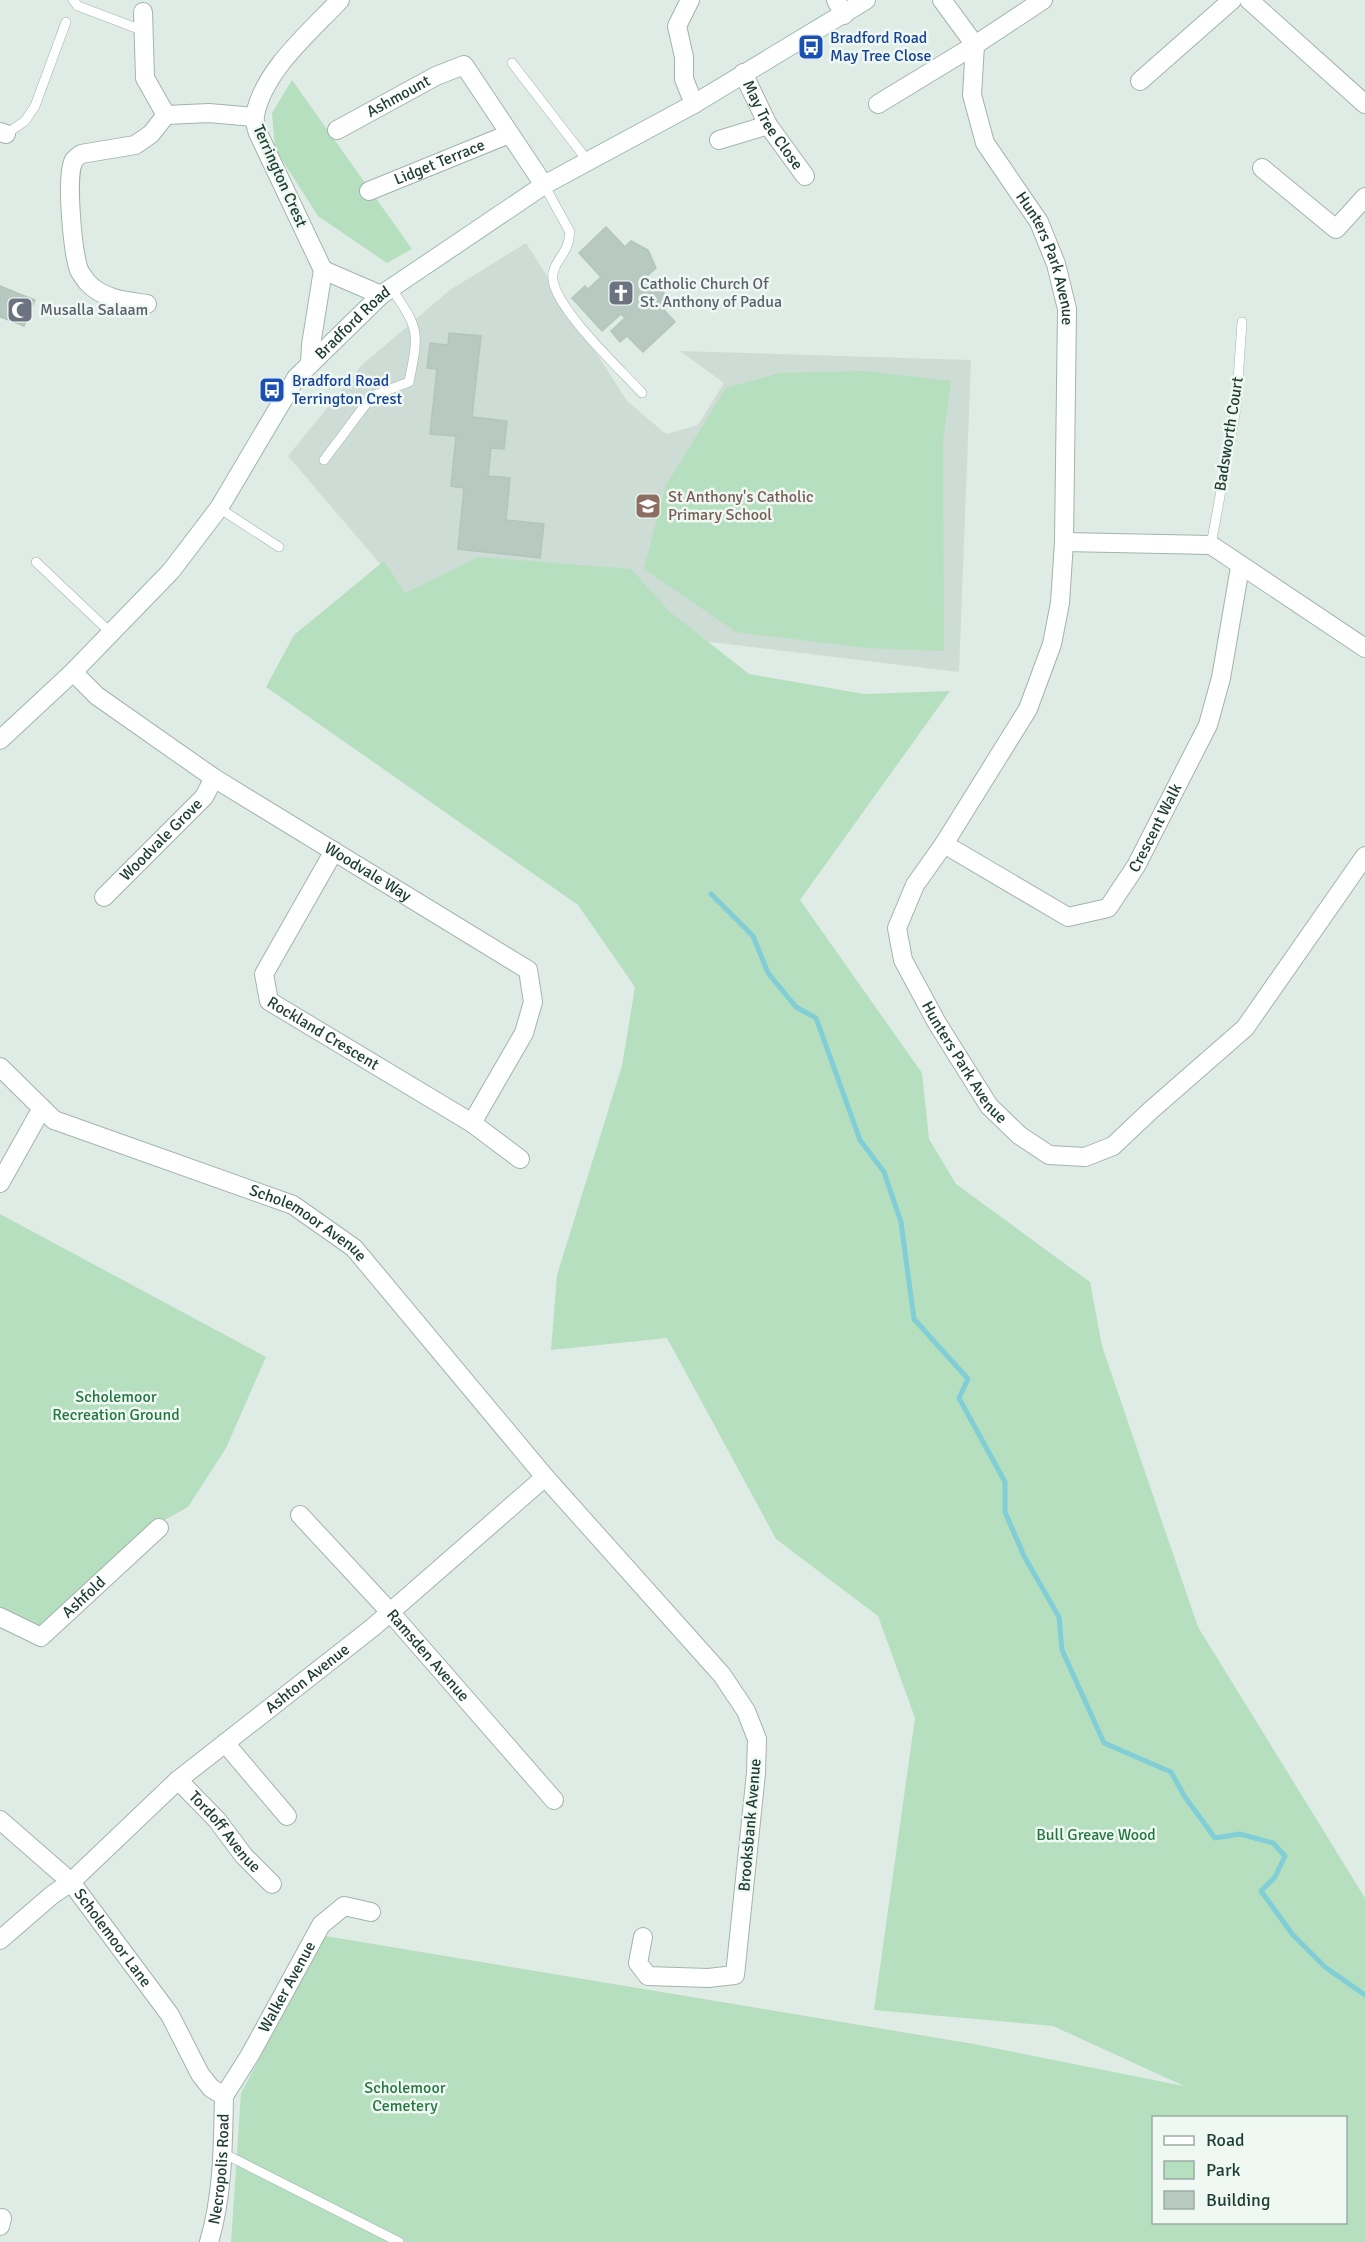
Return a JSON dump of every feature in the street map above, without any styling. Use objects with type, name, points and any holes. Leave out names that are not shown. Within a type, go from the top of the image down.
[{"type":"street","name":"Terrington Crest","points":[[323,270],[258,133],[254,117],[262,95],[284,59],[340,0]]},
{"type":"street","points":[[690,0],[677,26],[684,57],[684,79],[694,104]]},
{"type":"street","name":"Bradford Road","points":[[0,740],[74,672],[171,571],[219,508],[297,378],[386,291],[544,185],[694,104],[840,7],[866,0]]},
{"type":"street","points":[[942,0],[975,45]]},
{"type":"street","points":[[878,104],[975,45],[1043,0]]},
{"type":"street","points":[[1140,81],[1232,0]]},
{"type":"street","points":[[1249,0],[1365,104]]},
{"type":"street","points":[[143,12],[146,78],[166,115]]},
{"type":"street","name":"Hunters Park Avenue","points":[[975,45],[972,95],[985,143],[1039,222],[1056,264],[1067,309],[1064,542],[1060,603],[1052,644],[1028,709],[944,844],[915,885],[897,928],[903,960],[937,1023],[988,1106],[1018,1135],[1049,1155],[1085,1157],[1113,1146],[1245,1028],[1365,856]]},
{"type":"street","name":"Ashmount","points":[[336,130],[436,76],[464,65],[509,134]]},
{"type":"street","name":"May Tree Close","points":[[743,73],[768,125],[805,176]]},
{"type":"street","points":[[147,304],[120,301],[100,292],[88,284],[80,271],[70,216],[74,160],[81,154],[135,145],[151,134],[166,115],[209,113],[254,117]]},
{"type":"street","points":[[719,140],[768,125]]},
{"type":"street","points":[[509,134],[544,185]]},
{"type":"street","name":"Lidget Terrace","points":[[369,190],[509,134]]},
{"type":"street","points":[[1262,168],[1336,229],[1365,197]]},
{"type":"street","points":[[310,364],[323,270],[386,291]]},
{"type":"street","points":[[1064,542],[1211,545],[1240,567],[1365,648]]},
{"type":"street","name":"Crescent Walk","points":[[944,844],[1068,917],[1108,908],[1136,866],[1208,725],[1221,678],[1240,567]]},
{"type":"street","name":"Woodvale Way","points":[[74,672],[97,696],[214,778],[528,970],[533,1002],[524,1033],[472,1123]]},
{"type":"street","name":"Woodvale Grove","points":[[104,897],[204,797],[214,778]]},
{"type":"street","name":"Rockland Crescent","points":[[334,851],[264,974],[269,1001],[472,1123],[520,1159]]},
{"type":"street","name":"Scholemoor Avenue","points":[[0,1067],[54,1120],[293,1205],[354,1248],[545,1477]]},
{"type":"street","points":[[0,1183],[42,1108]]},
{"type":"street","name":"Ashton Avenue","points":[[0,1940],[52,1895],[71,1882],[178,1780],[390,1612],[545,1477]]},
{"type":"street","name":"Brooksbank Avenue","points":[[545,1477],[722,1675],[746,1711],[757,1739],[756,1773],[735,1975],[708,1978],[648,1976],[638,1963],[643,1936]]},
{"type":"street","name":"Ramsden Avenue","points":[[300,1515],[390,1612],[554,1800]]},
{"type":"street","name":"Ashfold","points":[[0,1617],[40,1637],[159,1528]]},
{"type":"street","points":[[225,1743],[287,1816]]},
{"type":"street","name":"Tordoff Avenue","points":[[178,1780],[217,1820],[244,1856],[272,1884]]},
{"type":"street","name":"Scholemoor Lane","points":[[0,1820],[71,1882],[170,2015],[200,2074],[211,2088],[224,2096]]},
{"type":"street","name":"Walker Avenue","points":[[224,2096],[250,2055],[321,1926],[344,1906],[371,1912]]},
{"type":"street","name":"Necropolis Road","points":[[209,2242],[223,2153],[224,2096]]},
{"type":"lane","points":[[73,0],[78,6],[144,31]]},
{"type":"lane","points":[[3,133],[25,121],[35,106],[66,22]]},
{"type":"lane","points":[[512,63],[587,160]]},
{"type":"lane","points":[[544,185],[570,232],[567,247],[557,261],[552,279],[560,298],[575,320],[642,393]]},
{"type":"lane","points":[[324,460],[372,396],[409,382],[417,340],[411,318],[386,291]]},
{"type":"lane","name":"Badsworth Court","points":[[1211,545],[1236,409],[1242,322]]},
{"type":"lane","points":[[219,508],[279,547]]},
{"type":"lane","points":[[36,562],[111,633]]},
{"type":"lane","points":[[223,2153],[399,2242]]},
{"type":"shaded area","name":"St Anthony's Catholic Primary School","points":[[526,243],[627,401],[666,434],[698,425],[724,383],[680,351],[971,360],[959,672],[678,638],[410,599],[288,456],[362,365],[450,290]]},
{"type":"green space","points":[[292,80],[412,249],[387,263],[318,216],[275,149],[272,113]]},
{"type":"green space","points":[[864,371],[951,381],[943,440],[944,651],[867,648],[736,632],[644,569],[666,485],[726,388],[780,373]]},
{"type":"green space","name":"Bull Greave Wood","points":[[479,557],[631,569],[670,612],[749,674],[864,694],[950,691],[800,900],[922,1073],[929,1139],[956,1184],[1090,1282],[1102,1346],[1198,1627],[1365,1898],[1365,2242],[231,2242],[241,2093],[325,1936],[974,2044],[1184,2086],[1053,2026],[874,2010],[915,1718],[878,1616],[776,1539],[667,1338],[551,1350],[557,1275],[622,1066],[635,987],[578,905],[266,687],[294,635],[384,561],[405,593]]},
{"type":"green space","name":"Scholemoor Recreation Ground","points":[[0,1214],[266,1357],[226,1448],[188,1507],[159,1523],[38,1633],[0,1613]]},
{"type":"building","name":"Catholic Church Of St. Anthony of Padua","points":[[606,227],[625,247],[631,241],[648,250],[656,268],[644,279],[652,288],[656,284],[672,302],[664,310],[675,322],[643,352],[627,336],[620,342],[611,331],[625,318],[621,314],[602,331],[572,298],[585,286],[588,289],[601,277],[579,253]]},
{"type":"building","points":[[0,286],[17,293],[6,319],[0,317]]},
{"type":"building","name":"Musalla Salaam","points":[[17,293],[35,300],[24,326],[6,319]]},
{"type":"building","points":[[449,333],[481,336],[472,417],[507,421],[504,449],[491,448],[488,476],[510,478],[506,520],[544,524],[540,558],[458,549],[464,488],[451,486],[456,436],[430,434],[437,369],[427,368],[430,343],[448,345]]},
{"type":"waterway","points":[[711,894],[753,936],[768,973],[796,1007],[816,1018],[860,1140],[884,1172],[901,1222],[914,1319],[968,1379],[959,1398],[1005,1482],[1005,1512],[1024,1556],[1059,1617],[1062,1650],[1104,1743],[1171,1772],[1185,1797],[1215,1838],[1240,1834],[1273,1843],[1285,1856],[1275,1877],[1261,1891],[1293,1935],[1325,1967],[1365,1995]]},
{"type":"place","name":"Bradford Road May Tree Close","points":[[811,47]]},
{"type":"place","name":"Catholic Church Of St. Anthony of Padua","points":[[621,293]]},
{"type":"place","name":"Musalla Salaam","points":[[20,310]]},
{"type":"place","name":"Bradford Road Terrington Crest","points":[[272,390]]},
{"type":"place","name":"St Anthony's Catholic Primary School","points":[[648,506]]},
{"type":"park label","name":"Scholemoor Cemetery","points":[[405,2097]]}]
